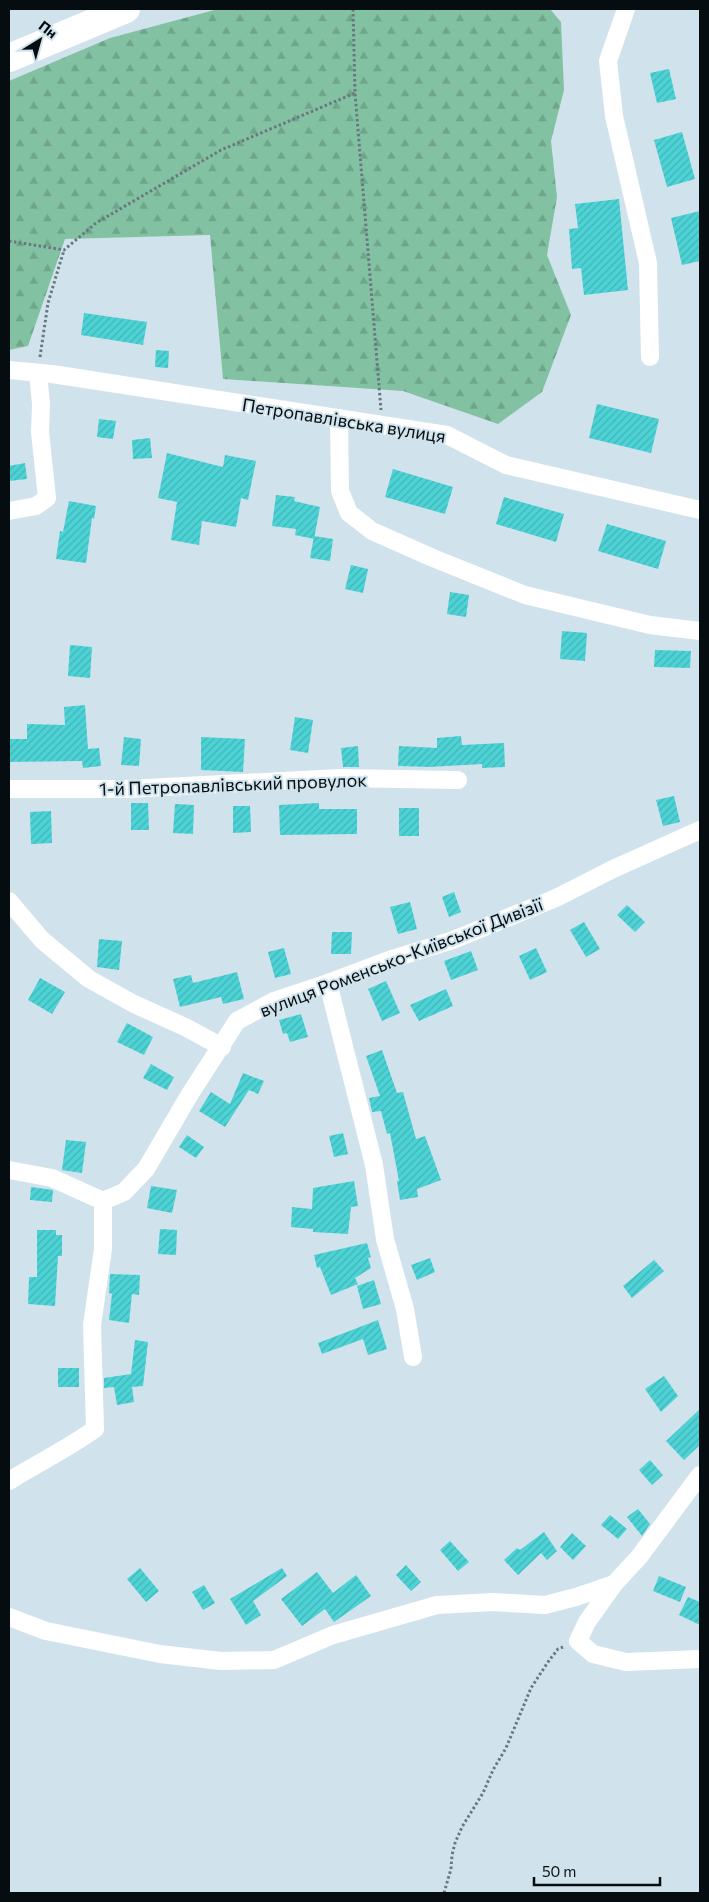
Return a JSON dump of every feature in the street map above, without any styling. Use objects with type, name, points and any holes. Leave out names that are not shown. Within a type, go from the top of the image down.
[{"type":"main road","points":[[9,58],[126,9]]},
{"type":"street","points":[[626,9],[608,61],[614,116],[648,263],[650,357]]},
{"type":"street","name":"Петропавлівська вулиця","points":[[9,370],[447,435],[506,465],[700,510]]},
{"type":"street","points":[[9,511],[36,506],[47,498],[40,432],[38,373]]},
{"type":"street","points":[[339,418],[340,491],[349,513],[372,531],[525,595],[650,625],[700,631]]},
{"type":"street","name":"1-й Петропавлівський провулок","points":[[9,789],[127,789],[338,778],[458,780]]},
{"type":"street","name":"вулиця Роменсько-Київської Дивізії","points":[[104,1201],[124,1192],[146,1169],[190,1094],[237,1021],[274,1001],[452,940],[556,898],[613,869],[700,830]]},
{"type":"street","points":[[9,901],[42,940],[90,979],[134,1004],[185,1027],[222,1047]]},
{"type":"street","points":[[328,983],[374,1165],[385,1239],[404,1309],[413,1357]]},
{"type":"street","points":[[9,1170],[52,1178],[104,1201],[103,1250],[92,1324],[95,1429],[71,1446],[42,1460],[9,1481]]},
{"type":"street","points":[[700,1475],[640,1558],[614,1584],[587,1622],[578,1641],[593,1654],[626,1662],[700,1659]]},
{"type":"street","points":[[9,1616],[46,1631],[160,1654],[221,1661],[274,1660],[332,1635],[437,1605],[493,1602],[545,1604],[576,1597],[614,1584]]},
{"type":"path","points":[[353,9],[355,93],[383,425]]},
{"type":"path","points":[[38,373],[48,303],[64,250],[96,222],[221,150],[355,93]]},
{"type":"path","points":[[9,241],[64,250]]},
{"type":"path","points":[[444,1893],[451,1869],[455,1843],[506,1748],[531,1688],[540,1672],[558,1649],[578,1641]]},
{"type":"green space","points":[[218,9],[550,9],[561,22],[564,90],[551,141],[557,197],[547,255],[571,315],[542,392],[498,424],[403,391],[223,379],[210,235],[65,239],[28,346],[9,350],[9,81],[110,38]]},
{"type":"building","points":[[669,69],[676,99],[657,103],[650,73]]},
{"type":"building","points":[[682,132],[695,179],[667,187],[654,140]]},
{"type":"building","points":[[619,199],[628,290],[584,295],[581,268],[572,269],[569,229],[578,228],[575,204]]},
{"type":"building","points":[[700,211],[700,261],[682,265],[671,218]]},
{"type":"building","points":[[84,313],[147,322],[143,345],[81,335]]},
{"type":"building","points":[[156,350],[169,351],[168,368],[155,367]]},
{"type":"building","points":[[597,404],[659,419],[651,453],[589,438]]},
{"type":"building","points":[[99,419],[116,421],[113,439],[97,437]]},
{"type":"building","points":[[150,438],[152,458],[133,459],[132,440]]},
{"type":"building","points":[[167,453],[223,467],[225,455],[256,461],[248,500],[241,498],[236,527],[202,521],[199,545],[171,540],[177,502],[158,498]]},
{"type":"building","points":[[25,463],[27,479],[9,481],[9,466]]},
{"type":"building","points":[[393,469],[453,487],[445,514],[385,497]]},
{"type":"building","points":[[276,495],[295,497],[294,501],[320,507],[314,539],[295,535],[296,529],[272,526]]},
{"type":"building","points":[[504,497],[564,514],[556,542],[496,524]]},
{"type":"building","points":[[69,501],[96,506],[94,519],[92,518],[86,563],[56,559],[60,531],[63,532]]},
{"type":"building","points":[[607,524],[666,541],[658,569],[598,551]]},
{"type":"building","points":[[314,536],[333,539],[330,561],[310,558]]},
{"type":"building","points":[[351,565],[368,569],[363,593],[345,589]]},
{"type":"building","points":[[450,592],[469,595],[466,617],[447,614]]},
{"type":"building","points":[[562,631],[587,633],[585,661],[560,659]]},
{"type":"building","points":[[70,645],[92,647],[90,678],[68,676]]},
{"type":"building","points":[[655,650],[691,651],[690,668],[654,667]]},
{"type":"building","points":[[85,705],[88,749],[99,748],[101,766],[83,768],[82,761],[9,762],[9,739],[27,739],[27,724],[65,725],[64,707]]},
{"type":"building","points":[[295,717],[313,720],[308,753],[290,750]]},
{"type":"building","points":[[461,736],[462,745],[504,743],[505,767],[482,768],[482,764],[429,767],[398,766],[399,746],[437,748],[437,738]]},
{"type":"building","points":[[124,737],[141,739],[139,766],[121,765]]},
{"type":"building","points":[[201,737],[245,739],[243,772],[201,770]]},
{"type":"building","points":[[358,746],[359,767],[343,767],[341,748]]},
{"type":"building","points":[[674,796],[680,822],[663,826],[656,800]]},
{"type":"building","points":[[131,803],[148,803],[149,830],[131,830]]},
{"type":"building","points":[[319,803],[319,809],[357,809],[357,834],[280,835],[279,805]]},
{"type":"building","points":[[175,804],[194,805],[193,834],[173,833]]},
{"type":"building","points":[[233,806],[250,806],[251,832],[233,833]]},
{"type":"building","points":[[399,808],[419,808],[419,836],[399,836]]},
{"type":"building","points":[[51,811],[52,843],[31,844],[30,812]]},
{"type":"building","points":[[454,892],[461,912],[449,917],[442,897]]},
{"type":"building","points":[[410,902],[417,929],[398,934],[390,907]]},
{"type":"building","points":[[627,905],[645,922],[635,932],[617,915]]},
{"type":"building","points":[[584,922],[600,949],[586,957],[570,930]]},
{"type":"building","points":[[332,932],[352,932],[351,954],[331,954]]},
{"type":"building","points":[[99,939],[122,941],[119,970],[97,967]]},
{"type":"building","points":[[284,948],[291,974],[275,978],[268,952]]},
{"type":"building","points":[[536,948],[547,972],[530,980],[519,956]]},
{"type":"building","points":[[471,951],[478,970],[451,980],[444,961]]},
{"type":"building","points":[[237,972],[244,999],[223,1004],[221,997],[180,1007],[173,979],[191,975],[193,983]]},
{"type":"building","points":[[40,978],[65,992],[52,1014],[28,1000]]},
{"type":"building","points":[[386,981],[400,1013],[382,1021],[368,989]]},
{"type":"building","points":[[446,989],[453,1006],[419,1021],[410,1005]]},
{"type":"building","points":[[301,1014],[308,1037],[290,1042],[287,1033],[283,1034],[279,1020]]},
{"type":"building","points":[[127,1023],[153,1037],[144,1055],[117,1042]]},
{"type":"building","points":[[382,1050],[397,1093],[403,1092],[416,1139],[425,1136],[441,1180],[417,1189],[418,1197],[400,1200],[397,1181],[399,1181],[390,1133],[387,1134],[381,1111],[372,1112],[369,1098],[380,1096],[366,1056]]},
{"type":"building","points":[[151,1064],[174,1077],[167,1090],[143,1078]]},
{"type":"building","points":[[243,1073],[264,1081],[258,1094],[249,1090],[225,1127],[199,1111],[211,1092],[230,1104]]},
{"type":"building","points":[[343,1133],[348,1154],[334,1157],[329,1136]]},
{"type":"building","points":[[187,1135],[204,1147],[196,1158],[179,1147]]},
{"type":"building","points":[[66,1140],[86,1142],[82,1173],[62,1170]]},
{"type":"building","points":[[354,1181],[358,1206],[351,1207],[348,1234],[313,1232],[313,1229],[291,1227],[292,1207],[312,1209],[313,1188]]},
{"type":"building","points":[[151,1186],[177,1190],[172,1213],[147,1208]]},
{"type":"building","points":[[31,1187],[53,1190],[52,1202],[30,1200]]},
{"type":"building","points":[[160,1229],[177,1230],[176,1255],[158,1254]]},
{"type":"building","points":[[37,1230],[56,1230],[56,1235],[62,1235],[62,1256],[58,1256],[55,1306],[28,1304],[29,1277],[37,1277]]},
{"type":"building","points":[[367,1243],[371,1257],[368,1258],[371,1268],[355,1278],[358,1284],[331,1295],[320,1267],[317,1268],[314,1255]]},
{"type":"building","points":[[430,1258],[435,1272],[417,1280],[411,1265]]},
{"type":"building","points":[[654,1260],[664,1271],[632,1298],[623,1286]]},
{"type":"building","points":[[110,1274],[140,1275],[139,1295],[132,1294],[129,1323],[109,1320],[112,1294],[109,1293]]},
{"type":"building","points":[[374,1280],[381,1304],[363,1309],[357,1286]]},
{"type":"building","points":[[378,1320],[387,1349],[368,1355],[363,1339],[322,1354],[318,1343]]},
{"type":"building","points":[[135,1340],[148,1342],[143,1386],[132,1387],[134,1402],[117,1405],[114,1387],[104,1388],[104,1378],[131,1374]]},
{"type":"building","points":[[58,1368],[79,1368],[79,1387],[58,1387]]},
{"type":"building","points":[[664,1376],[678,1396],[661,1412],[645,1389]]},
{"type":"building","points":[[700,1409],[700,1445],[684,1460],[666,1441]]},
{"type":"building","points":[[650,1460],[663,1475],[652,1485],[639,1470]]},
{"type":"building","points":[[638,1509],[650,1524],[642,1536],[627,1517]]},
{"type":"building","points":[[610,1515],[627,1529],[618,1539],[601,1525]]},
{"type":"building","points":[[544,1532],[557,1551],[547,1560],[541,1553],[518,1575],[504,1560],[517,1548],[520,1550]]},
{"type":"building","points":[[572,1533],[586,1546],[573,1560],[560,1547]]},
{"type":"building","points":[[450,1541],[469,1562],[458,1571],[440,1550]]},
{"type":"building","points":[[406,1565],[421,1582],[411,1591],[396,1575]]},
{"type":"building","points":[[140,1568],[159,1591],[146,1602],[127,1579]]},
{"type":"building","points":[[282,1568],[287,1576],[253,1601],[261,1615],[246,1625],[230,1599]]},
{"type":"building","points":[[317,1572],[333,1593],[356,1575],[371,1596],[334,1622],[325,1609],[302,1626],[281,1599]]},
{"type":"building","points":[[659,1576],[686,1587],[680,1602],[653,1591]]},
{"type":"building","points":[[204,1585],[215,1603],[203,1610],[192,1592]]},
{"type":"building","points":[[688,1597],[700,1602],[700,1625],[679,1615]]}]
